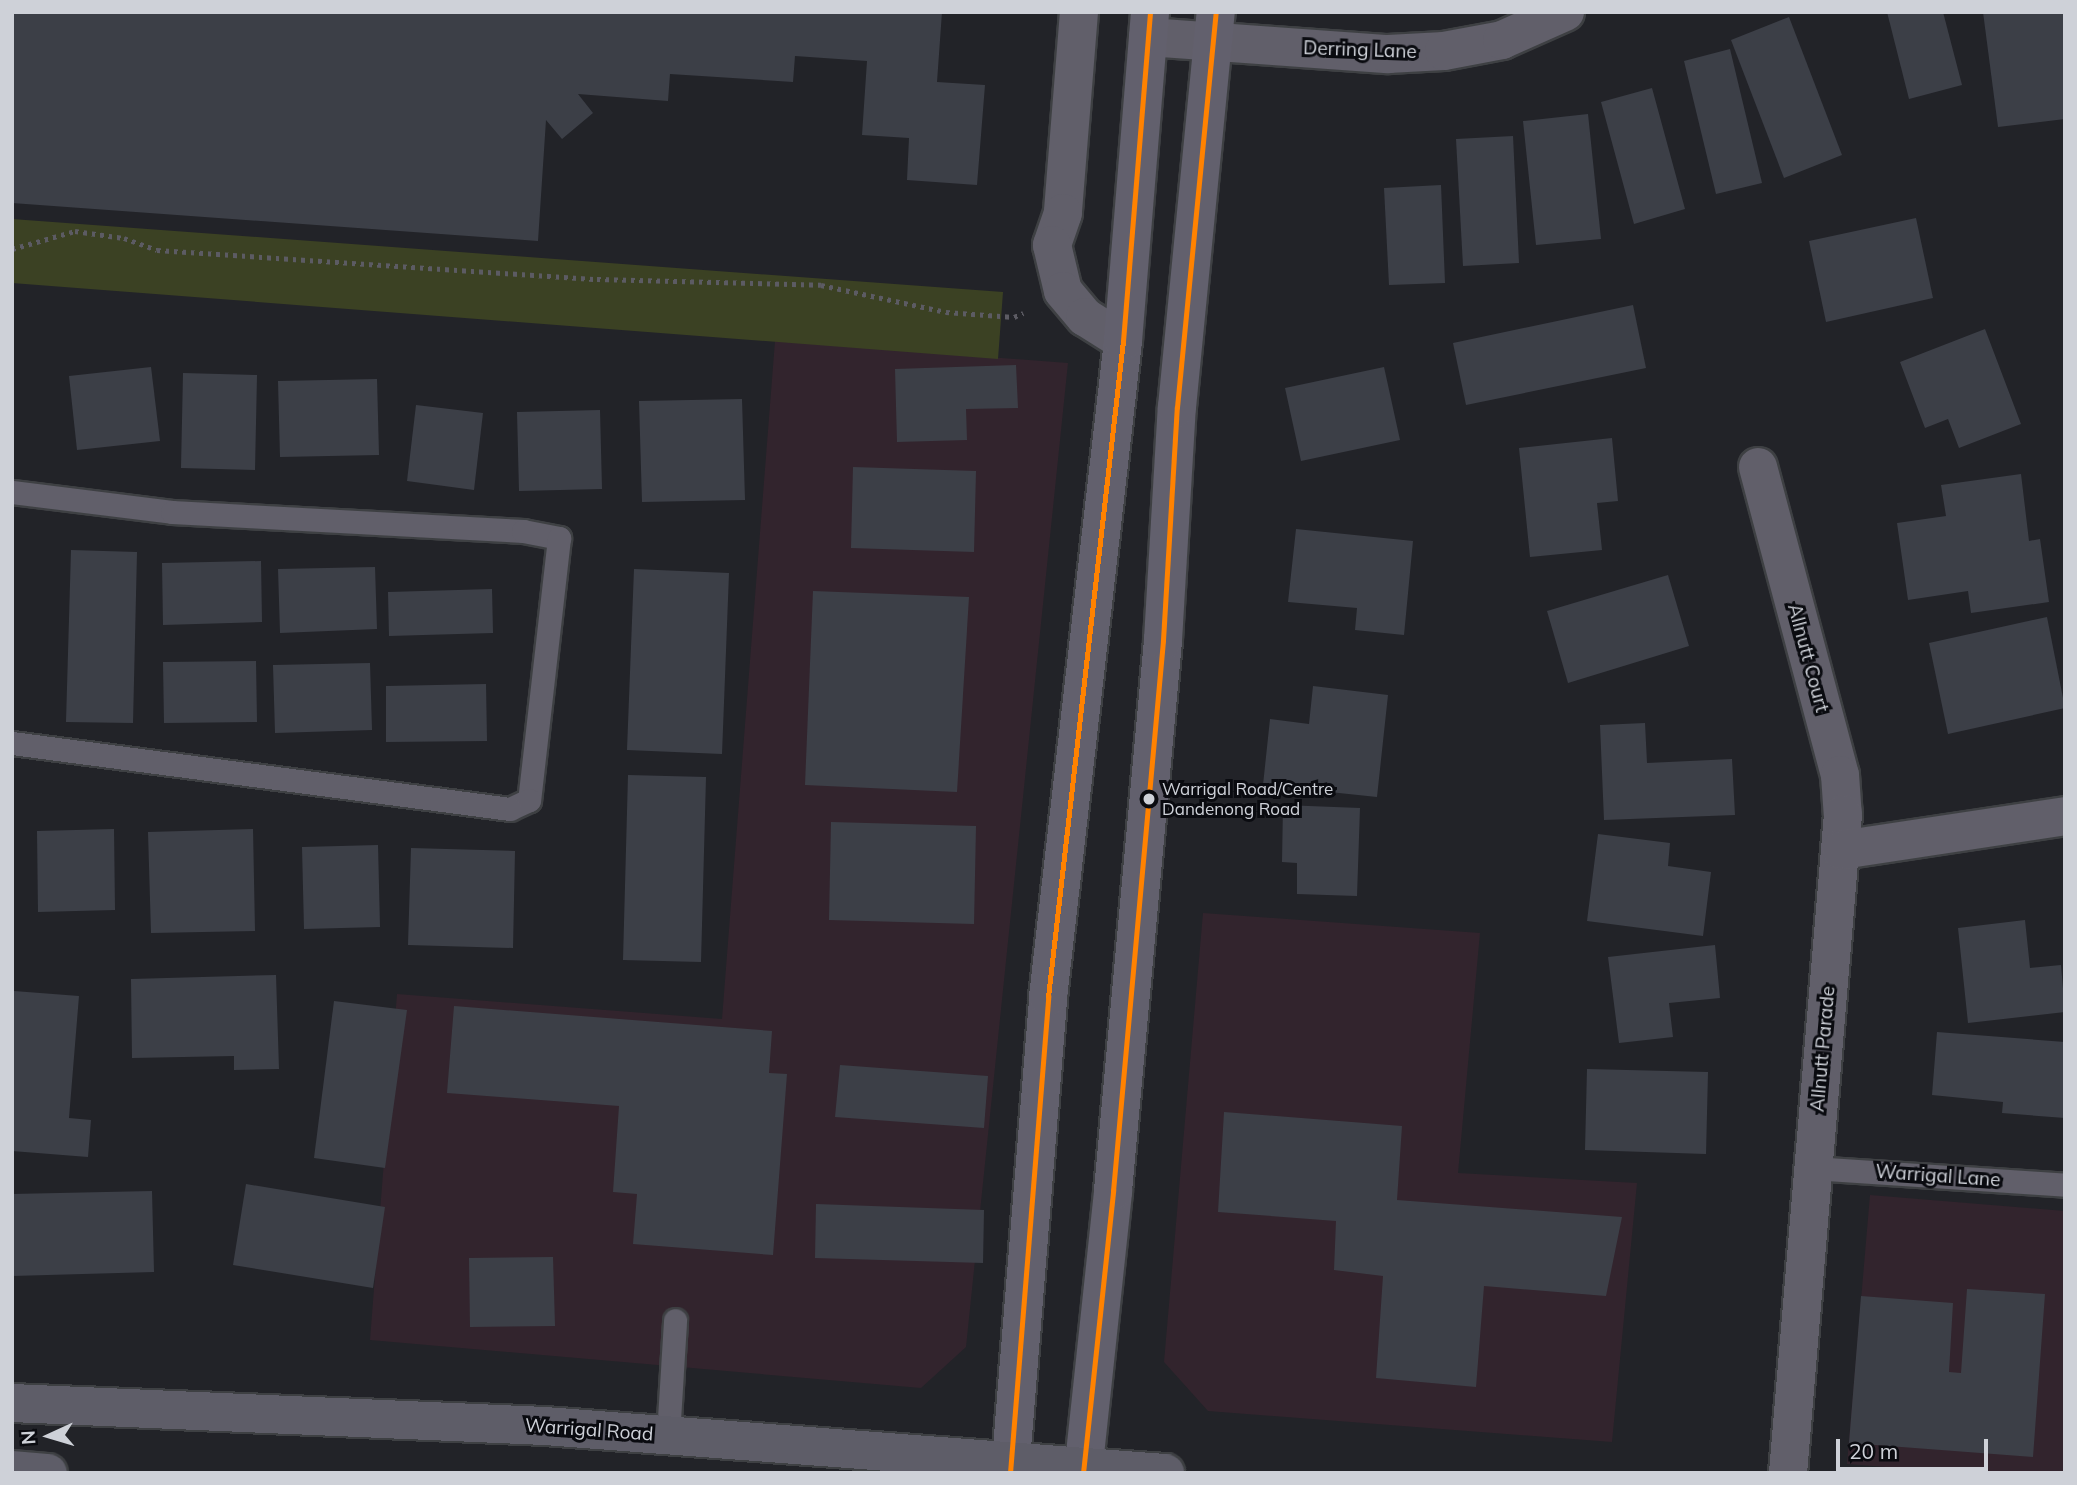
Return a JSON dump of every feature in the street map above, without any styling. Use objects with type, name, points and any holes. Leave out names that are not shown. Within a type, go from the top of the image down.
[{"type":"highway","name":"Warrigal Road","points":[[12,1403],[490,1423],[668,1436],[1010,1468],[1165,1473]]},
{"type":"highway","points":[[12,1470],[48,1473]]},
{"type":"main road","points":[[1010,1468],[1048,997],[1124,341],[1149,25]]},
{"type":"main road","points":[[1084,1470],[1095,1392],[1163,640],[1170,494],[1215,27]]},
{"type":"street","points":[[1079,12],[1062,213],[1052,245],[1063,291],[1085,317],[1124,341]]},
{"type":"street","name":"Derring Lane","points":[[1149,25],[1215,27],[1388,54],[1444,51],[1502,40],[1565,12]]},
{"type":"street","name":"Allnutt Court","points":[[1758,467],[1840,775],[1841,850]]},
{"type":"street","points":[[1841,850],[2065,816]]},
{"type":"street","name":"Allnutt Parade","points":[[1788,1473],[1841,850]]},
{"type":"lane","points":[[12,492],[172,512],[523,531],[559,538],[529,800],[510,809],[12,743]]},
{"type":"lane","name":"Warrigal Lane","points":[[1812,1168],[2065,1185]]},
{"type":"lane","points":[[668,1436],[675,1320]]},
{"type":"path","points":[[12,249],[75,231],[171,251],[597,279],[821,285],[884,301],[986,316],[1014,317],[1035,307]]},
{"type":"shaded area","points":[[775,341],[1068,363],[966,1347],[921,1388],[370,1340],[397,994],[722,1019]]},
{"type":"shaded area","points":[[1203,913],[1480,933],[1458,1173],[1637,1183],[1612,1442],[1208,1411],[1164,1362]]},
{"type":"shaded area","points":[[1870,1195],[2065,1211],[2065,1473],[1962,1473],[1847,1464]]},
{"type":"green space","points":[[12,219],[1003,292],[998,359],[12,283]]},
{"type":"building","points":[[12,12],[942,12],[937,82],[985,85],[977,185],[907,180],[909,138],[862,135],[867,61],[795,56],[793,82],[670,74],[668,101],[578,94],[593,113],[562,139],[546,120],[538,241],[12,203]]},
{"type":"building","points":[[1887,12],[1943,12],[1962,85],[1909,99]]},
{"type":"building","points":[[1983,12],[2065,12],[2065,119],[1998,127]]},
{"type":"building","points":[[1789,17],[1842,155],[1784,178],[1731,40]]},
{"type":"building","points":[[1730,49],[1762,183],[1716,194],[1684,61]]},
{"type":"building","points":[[1652,88],[1685,209],[1634,224],[1601,102]]},
{"type":"building","points":[[1588,114],[1601,239],[1536,245],[1523,121]]},
{"type":"building","points":[[1513,136],[1519,263],[1463,266],[1456,139]]},
{"type":"building","points":[[1441,185],[1445,283],[1389,285],[1384,188]]},
{"type":"building","points":[[1916,218],[1933,298],[1826,322],[1809,241]]},
{"type":"building","points":[[1633,305],[1646,368],[1466,405],[1453,343]]},
{"type":"building","points":[[1985,329],[2021,424],[1959,448],[1948,419],[1925,428],[1900,362]]},
{"type":"building","points":[[1016,365],[1018,408],[966,409],[967,440],[897,442],[895,369]]},
{"type":"building","points":[[151,367],[160,441],[77,450],[69,376]]},
{"type":"building","points":[[1384,367],[1400,440],[1301,461],[1285,388]]},
{"type":"building","points":[[183,373],[257,375],[255,470],[181,468]]},
{"type":"building","points":[[377,379],[379,455],[280,457],[278,381]]},
{"type":"building","points":[[742,399],[745,500],[642,502],[639,401]]},
{"type":"building","points":[[416,405],[483,413],[474,490],[407,481]]},
{"type":"building","points":[[600,410],[602,489],[519,491],[517,412]]},
{"type":"building","points":[[1612,438],[1618,501],[1597,503],[1602,550],[1530,557],[1519,448]]},
{"type":"building","points":[[853,467],[976,471],[974,552],[851,548]]},
{"type":"building","points":[[2021,474],[2029,541],[2040,539],[2049,602],[1971,613],[1968,591],[1908,600],[1897,523],[1946,516],[1941,485]]},
{"type":"building","points":[[1296,529],[1413,541],[1404,635],[1355,630],[1357,608],[1288,602]]},
{"type":"building","points":[[71,550],[137,552],[133,723],[66,722]]},
{"type":"building","points":[[261,561],[262,622],[163,625],[162,563]]},
{"type":"building","points":[[375,567],[377,629],[280,633],[278,569]]},
{"type":"building","points":[[634,569],[729,573],[722,754],[627,750]]},
{"type":"building","points":[[1668,575],[1689,646],[1568,683],[1547,611]]},
{"type":"building","points":[[492,589],[493,633],[389,636],[388,592]]},
{"type":"building","points":[[813,591],[969,597],[957,792],[805,785]]},
{"type":"building","points":[[2047,617],[2065,708],[1948,734],[1929,643]]},
{"type":"building","points":[[256,661],[257,722],[164,723],[163,662]]},
{"type":"building","points":[[370,663],[372,730],[275,733],[273,665]]},
{"type":"building","points":[[486,684],[487,741],[386,742],[386,686]]},
{"type":"building","points":[[1313,686],[1388,695],[1377,797],[1263,785],[1270,719],[1309,724]]},
{"type":"building","points":[[1645,723],[1647,763],[1732,759],[1735,815],[1604,820],[1600,725]]},
{"type":"building","points":[[628,775],[706,777],[701,962],[623,960]]},
{"type":"building","points":[[1283,805],[1360,808],[1357,896],[1297,894],[1297,863],[1282,862]]},
{"type":"building","points":[[831,822],[976,826],[974,924],[829,920]]},
{"type":"building","points":[[114,829],[115,910],[38,912],[37,831]]},
{"type":"building","points":[[253,829],[255,931],[151,933],[148,832]]},
{"type":"building","points":[[1598,834],[1670,843],[1668,866],[1711,872],[1703,936],[1587,921]]},
{"type":"building","points":[[378,845],[380,927],[304,929],[302,847]]},
{"type":"building","points":[[411,848],[515,851],[513,948],[408,945]]},
{"type":"building","points":[[2025,920],[2030,968],[2061,965],[2065,1012],[1968,1023],[1958,928]]},
{"type":"building","points":[[1715,945],[1720,998],[1669,1003],[1673,1037],[1619,1043],[1608,957]]},
{"type":"building","points":[[276,975],[279,1069],[234,1070],[234,1056],[132,1058],[131,979]]},
{"type":"building","points":[[14,991],[79,996],[69,1118],[91,1120],[88,1157],[12,1151]]},
{"type":"building","points":[[334,1001],[407,1010],[385,1168],[314,1158]]},
{"type":"building","points":[[454,1006],[772,1031],[769,1073],[787,1074],[773,1255],[633,1244],[637,1194],[613,1192],[619,1106],[447,1093]]},
{"type":"building","points":[[1937,1032],[2065,1042],[2065,1118],[2002,1113],[2003,1102],[1932,1095]]},
{"type":"building","points":[[840,1065],[988,1076],[984,1128],[835,1117]]},
{"type":"building","points":[[1587,1069],[1708,1072],[1706,1154],[1585,1150]]},
{"type":"building","points":[[1224,1112],[1402,1126],[1397,1200],[1622,1217],[1606,1296],[1484,1286],[1476,1387],[1376,1378],[1383,1276],[1334,1270],[1336,1221],[1218,1212]]},
{"type":"building","points":[[246,1184],[385,1207],[373,1288],[233,1265]]},
{"type":"building","points":[[152,1191],[154,1272],[12,1276],[12,1194]]},
{"type":"building","points":[[816,1204],[984,1210],[983,1263],[815,1258]]},
{"type":"building","points":[[553,1257],[555,1326],[470,1327],[469,1258]]},
{"type":"building","points":[[1967,1289],[2045,1294],[2033,1457],[1849,1443],[1861,1296],[1953,1303],[1949,1372],[1961,1373]]},
{"type":"transit line","points":[[1010,1473],[1048,997],[1123,341],[1150,12]]},
{"type":"transit line","points":[[1083,1473],[1113,1191],[1163,640],[1177,407],[1216,12]]},
{"type":"place","name":"Warrigal Road/Centre Dandenong Road","points":[[1149,799]]}]
